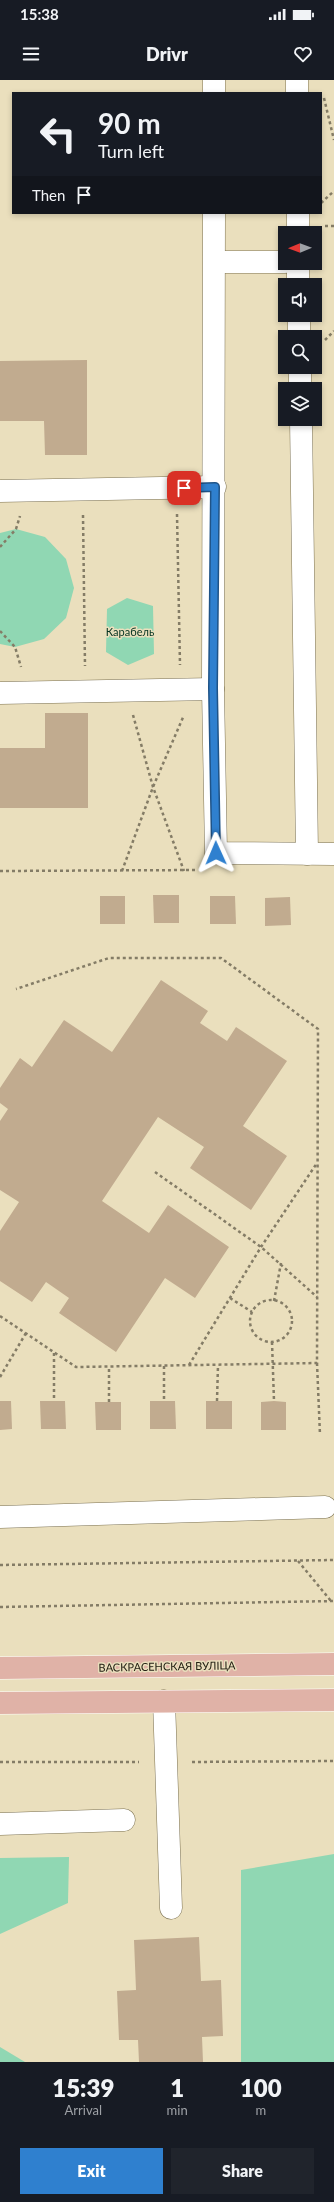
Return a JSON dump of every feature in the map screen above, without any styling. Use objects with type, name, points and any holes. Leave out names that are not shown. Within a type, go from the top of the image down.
[{"type":"main road","name":"ВАСКРАСЕНСКАЯ ВУЛІЦА","points":[[0,1668],[334,1664]]},
{"type":"main road","points":[[0,1703],[334,1700]]},
{"type":"lane","points":[[214,80],[214,92]]},
{"type":"lane","points":[[297,80],[297,92]]},
{"type":"lane","points":[[214,214],[215,487],[213,688],[216,853],[334,854]]},
{"type":"lane","points":[[298,214],[298,226]]},
{"type":"lane","points":[[214,262],[278,262]]},
{"type":"lane","points":[[301,426],[308,854]]},
{"type":"lane","points":[[0,491],[215,487]]},
{"type":"lane","points":[[0,693],[213,688]]},
{"type":"lane","points":[[0,1517],[325,1507]]},
{"type":"lane","points":[[164,1701],[171,1908]]},
{"type":"lane","points":[[0,1824],[124,1820]]},
{"type":"path","points":[[323,95],[334,140]]},
{"type":"path","points":[[322,201],[334,191]]},
{"type":"path","points":[[177,506],[181,672]]},
{"type":"path","points":[[83,508],[85,674]]},
{"type":"path","points":[[0,547],[16,529],[20,515]]},
{"type":"path","points":[[0,632],[15,647],[22,668]]},
{"type":"path","points":[[180,710],[185,713],[188,719]]},
{"type":"path","points":[[132,712],[153,787],[184,871]]},
{"type":"path","points":[[122,870],[153,787],[185,713]]},
{"type":"path","points":[[196,863],[196,870]]},
{"type":"path","points":[[0,871],[204,870]]},
{"type":"path","points":[[16,989],[109,958],[221,958],[318,1029],[317,1363],[320,1435]]},
{"type":"path","points":[[188,1365],[261,1247],[318,1163]]},
{"type":"path","points":[[154,1172],[261,1247],[318,1297]]},
{"type":"path","points":[[274,1301],[281,1263]]},
{"type":"path","points":[[230,1298],[252,1312]]},
{"type":"path","points":[[269,1300],[274,1301],[280,1302],[289,1310],[292,1320],[290,1331],[282,1339],[272,1342],[262,1340],[253,1333],[250,1322],[252,1312],[259,1304],[269,1300]]},
{"type":"path","points":[[0,1316],[76,1367],[317,1363]]},
{"type":"path","points":[[0,1377],[26,1333]]},
{"type":"path","points":[[272,1342],[274,1402]]},
{"type":"path","points":[[54,1353],[54,1401]]},
{"type":"path","points":[[217,1401],[218,1365]]},
{"type":"path","points":[[164,1366],[164,1401]]},
{"type":"path","points":[[109,1367],[109,1402]]},
{"type":"path","points":[[298,1560],[332,1601]]},
{"type":"path","points":[[0,1565],[334,1560]]},
{"type":"path","points":[[0,1607],[332,1601]]},
{"type":"green space","points":[[16,529],[45,537],[66,559],[74,588],[66,618],[44,639],[15,647],[0,644],[0,533]]},
{"type":"green space","name":"Карабель","points":[[127,598],[153,606],[154,654],[128,665],[106,652],[107,609]]},
{"type":"green space","points":[[334,1854],[334,2062],[241,2062],[241,1870]]},
{"type":"green space","points":[[69,1857],[68,1903],[0,1934],[0,1858]]},
{"type":"green space","points":[[0,2047],[25,2062],[0,2062]]},
{"type":"building","points":[[87,360],[87,455],[45,455],[44,421],[0,421],[0,361]]},
{"type":"building","points":[[45,713],[88,713],[88,808],[0,808],[0,748],[45,748]]},
{"type":"building","points":[[153,895],[179,895],[179,923],[154,923]]},
{"type":"building","points":[[100,896],[125,896],[125,924],[100,924]]},
{"type":"building","points":[[210,896],[235,896],[236,924],[210,924]]},
{"type":"building","points":[[290,897],[291,925],[265,926],[265,898]]},
{"type":"building","points":[[161,980],[208,1011],[200,1023],[227,1041],[236,1027],[287,1061],[243,1126],[287,1156],[251,1210],[190,1168],[204,1147],[158,1117],[102,1201],[149,1233],[168,1205],[229,1247],[195,1298],[165,1278],[116,1352],[59,1313],[69,1298],[46,1282],[32,1302],[0,1281],[0,1231],[19,1202],[0,1190],[0,1121],[8,1109],[0,1103],[0,1088],[20,1058],[32,1067],[64,1020],[112,1052]]},
{"type":"building","points":[[0,1401],[11,1401],[12,1429],[0,1430]]},
{"type":"building","points":[[40,1401],[65,1401],[66,1429],[41,1429]]},
{"type":"building","points":[[150,1401],[175,1401],[176,1429],[150,1429]]},
{"type":"building","points":[[206,1401],[232,1401],[232,1429],[206,1429]]},
{"type":"building","points":[[95,1402],[121,1402],[121,1430],[96,1430]]},
{"type":"building","points":[[261,1402],[286,1402],[286,1430],[261,1430]]},
{"type":"building","points":[[199,1937],[201,1981],[221,1980],[223,2036],[202,2037],[203,2062],[139,2062],[138,2040],[119,2040],[117,1991],[136,1990],[134,1940]]},
{"type":"route","points":[[184,488],[215,487],[213,688],[216,853]]}]
